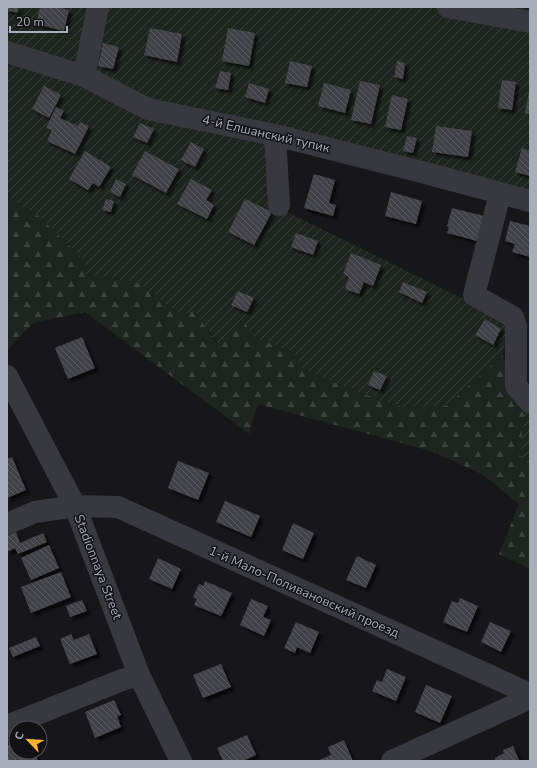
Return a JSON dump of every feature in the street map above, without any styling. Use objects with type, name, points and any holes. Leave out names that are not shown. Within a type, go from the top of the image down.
[{"type":"street","points":[[84,76],[98,7]]},
{"type":"street","points":[[448,7],[530,22]]},
{"type":"street","name":"4-й Елшанский тупик","points":[[7,52],[84,76],[148,108],[275,135],[530,201]]},
{"type":"street","points":[[275,135],[279,205]]},
{"type":"street","points":[[500,194],[474,295],[513,317],[516,326],[516,386],[530,402]]},
{"type":"street","name":"Stadionnaya Street","points":[[7,376],[75,506],[139,674],[181,761]]},
{"type":"street","name":"1-й Мало-Поливановский проезд","points":[[7,524],[35,512],[75,506],[118,507],[530,694]]},
{"type":"street","points":[[7,726],[139,674]]},
{"type":"street","points":[[392,761],[530,698]]},
{"type":"green space","points":[[7,7],[530,7],[530,194],[267,125],[269,203],[508,321],[503,355],[446,406],[402,407],[347,388],[303,369],[294,353],[250,335],[245,319],[219,345],[193,309],[182,316],[139,283],[85,274],[85,261],[40,217],[7,197]]},
{"type":"green space","points":[[7,197],[40,217],[85,261],[85,274],[139,283],[182,316],[193,309],[218,345],[245,319],[250,335],[294,353],[303,369],[347,388],[402,407],[446,406],[503,355],[511,390],[525,408],[520,455],[530,466],[530,569],[499,554],[519,504],[482,474],[431,451],[258,404],[249,434],[85,312],[33,323],[7,350]]},
{"type":"green space","points":[[525,408],[530,410],[530,466],[520,455]]},
{"type":"building","points":[[7,7],[19,7],[17,13],[7,10]]},
{"type":"building","points":[[40,7],[57,7],[69,10],[64,31],[36,24]]},
{"type":"building","points":[[150,28],[182,34],[177,62],[144,55]]},
{"type":"building","points":[[228,28],[255,33],[249,66],[222,61]]},
{"type":"building","points":[[103,43],[119,47],[113,69],[98,66]]},
{"type":"building","points":[[290,61],[312,66],[307,87],[285,83]]},
{"type":"building","points":[[397,61],[405,63],[403,79],[394,77]]},
{"type":"building","points":[[220,71],[231,73],[228,90],[215,88]]},
{"type":"building","points":[[502,80],[516,82],[512,110],[498,108]]},
{"type":"building","points":[[360,81],[380,85],[371,124],[351,120]]},
{"type":"building","points":[[249,83],[269,89],[265,103],[245,97]]},
{"type":"building","points":[[324,83],[351,90],[345,113],[318,106]]},
{"type":"building","points":[[44,86],[61,95],[49,118],[32,109]]},
{"type":"building","points":[[529,92],[530,93],[530,114],[525,113]]},
{"type":"building","points":[[392,95],[408,99],[401,130],[385,127]]},
{"type":"building","points":[[56,107],[64,111],[60,118],[78,126],[80,122],[89,126],[75,154],[47,141],[52,130],[46,128]]},
{"type":"building","points":[[140,123],[154,129],[147,143],[133,137]]},
{"type":"building","points":[[436,126],[472,131],[468,157],[432,152]]},
{"type":"building","points":[[407,136],[417,138],[413,153],[403,151]]},
{"type":"building","points":[[191,142],[204,149],[195,167],[181,160]]},
{"type":"building","points":[[522,148],[530,151],[530,176],[515,172]]},
{"type":"building","points":[[85,151],[111,167],[99,187],[93,183],[88,190],[69,179]]},
{"type":"building","points":[[145,151],[179,169],[166,193],[132,175]]},
{"type":"building","points":[[314,174],[335,180],[329,203],[336,205],[333,216],[304,208]]},
{"type":"building","points":[[116,179],[126,184],[120,197],[110,192]]},
{"type":"building","points":[[191,179],[212,190],[206,200],[214,205],[207,219],[177,204]]},
{"type":"building","points":[[391,192],[422,201],[416,224],[385,216]]},
{"type":"building","points":[[106,199],[114,201],[111,212],[102,210]]},
{"type":"building","points":[[245,199],[272,212],[254,245],[228,232]]},
{"type":"building","points":[[452,208],[484,216],[477,241],[447,233],[449,227],[447,226]]},
{"type":"building","points":[[510,221],[530,226],[530,257],[512,252],[515,244],[505,241]]},
{"type":"building","points":[[296,233],[318,241],[313,255],[291,247]]},
{"type":"building","points":[[351,253],[381,265],[373,286],[364,282],[359,294],[345,289],[349,277],[343,274]]},
{"type":"building","points":[[403,282],[427,292],[422,303],[399,292]]},
{"type":"building","points":[[238,291],[254,298],[247,312],[231,305]]},
{"type":"building","points":[[485,319],[501,329],[493,345],[475,335]]},
{"type":"building","points":[[82,337],[95,368],[68,379],[55,348]]},
{"type":"building","points":[[374,371],[387,376],[380,390],[368,385]]},
{"type":"building","points":[[12,457],[26,490],[7,498],[7,459]]},
{"type":"building","points":[[178,461],[209,473],[198,500],[168,488]]},
{"type":"building","points":[[225,501],[260,516],[251,537],[216,522]]},
{"type":"building","points":[[293,523],[314,533],[303,559],[282,550]]},
{"type":"building","points":[[16,532],[20,543],[43,533],[47,542],[18,554],[15,548],[7,552],[7,536]]},
{"type":"building","points":[[49,545],[59,568],[31,580],[21,558]]},
{"type":"building","points":[[357,556],[376,565],[366,588],[346,580]]},
{"type":"building","points":[[158,558],[181,569],[172,589],[149,579]]},
{"type":"building","points":[[61,572],[71,597],[31,613],[21,587]]},
{"type":"building","points":[[205,581],[232,593],[221,616],[194,605],[197,599],[193,597],[199,584],[203,586]]},
{"type":"building","points":[[460,598],[478,606],[467,632],[443,622],[452,601],[458,603]]},
{"type":"building","points":[[251,599],[268,606],[263,617],[271,620],[264,636],[240,625]]},
{"type":"building","points":[[82,600],[87,611],[70,617],[66,606]]},
{"type":"building","points":[[296,622],[319,632],[310,653],[297,647],[295,653],[284,648]]},
{"type":"building","points":[[490,622],[511,631],[501,652],[481,642]]},
{"type":"building","points":[[71,634],[74,640],[89,634],[97,654],[70,664],[60,639]]},
{"type":"building","points":[[36,637],[40,646],[13,657],[9,648]]},
{"type":"building","points":[[221,664],[231,687],[203,698],[193,675]]},
{"type":"building","points":[[387,669],[406,677],[396,701],[372,691],[377,680],[382,682]]},
{"type":"building","points":[[426,685],[452,696],[440,723],[415,712]]},
{"type":"building","points":[[114,700],[121,715],[117,716],[121,727],[95,738],[85,712]]},
{"type":"building","points":[[247,735],[256,755],[243,761],[223,761],[217,748]]},
{"type":"building","points":[[344,740],[353,761],[317,761],[331,755],[328,747]]},
{"type":"building","points":[[7,746],[8,760],[38,761],[7,761]]},
{"type":"building","points":[[513,746],[519,760],[496,761],[495,758],[504,753],[503,750]]}]
